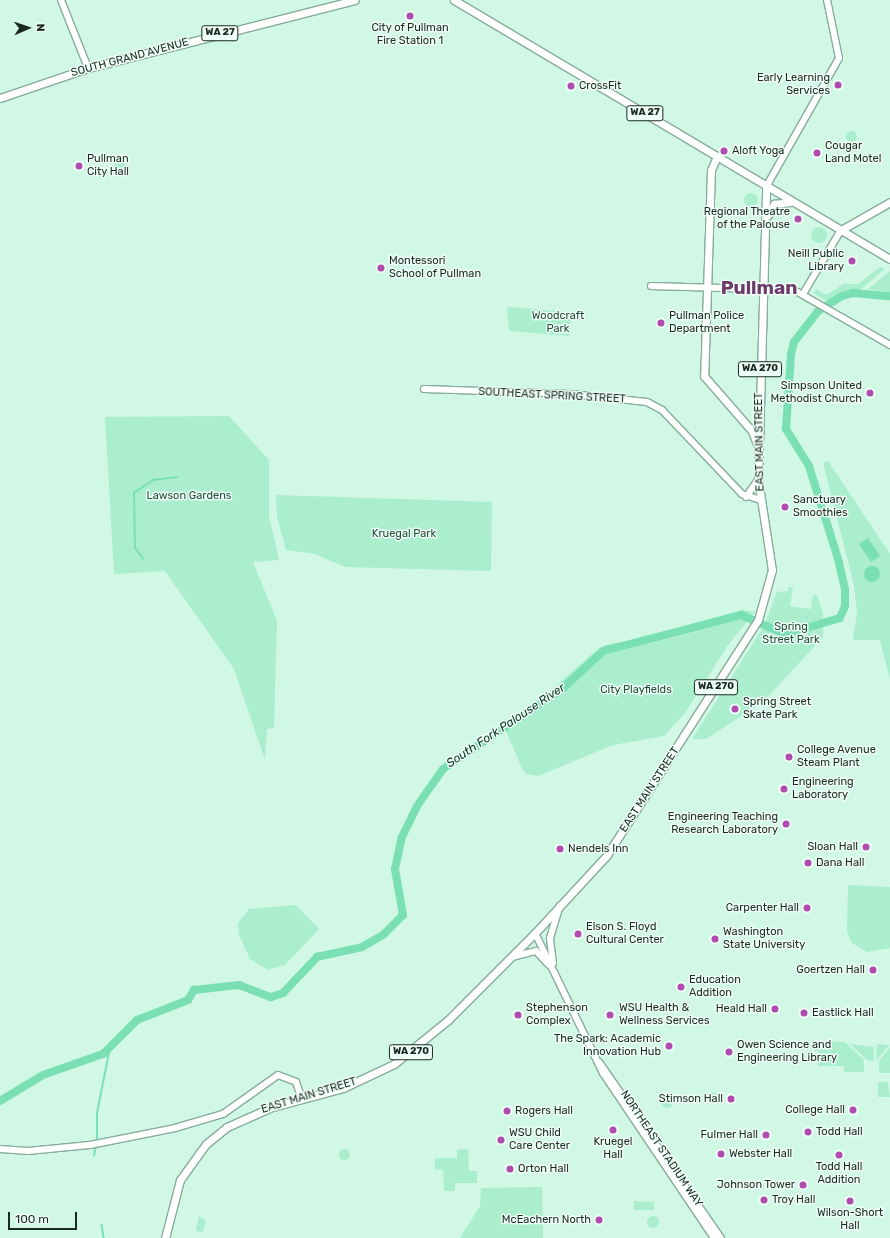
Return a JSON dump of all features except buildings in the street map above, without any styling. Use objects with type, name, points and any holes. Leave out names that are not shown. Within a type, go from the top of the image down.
[{"type":"main road","name":"SOUTH GRAND AVENUE","points":[[0,98],[88,68],[354,0]]},
{"type":"main road","name":"WA 27","points":[[454,0],[717,156],[766,187],[798,204],[890,259]]},
{"type":"main road","name":"WA 270","points":[[717,156],[711,170],[705,379],[748,426],[759,450]]},
{"type":"main road","name":"EAST MAIN STREET","points":[[165,1238],[180,1180],[206,1144],[249,1115],[343,1088],[394,1064],[448,1020],[535,933],[607,855],[667,764],[763,610],[770,588],[772,558],[758,480],[762,289],[766,187]]},
{"type":"main road","points":[[765,231],[772,205],[784,201],[798,204]]},
{"type":"main road","points":[[841,230],[890,202]]},
{"type":"main road","points":[[748,426],[754,425],[759,412]]},
{"type":"street","points":[[61,0],[88,68]]},
{"type":"street","points":[[766,187],[839,58],[827,0]]},
{"type":"street","points":[[803,294],[841,230]]},
{"type":"street","points":[[650,286],[794,290],[890,345]]},
{"type":"street","name":"SOUTHEAST SPRING STREET","points":[[424,389],[571,394],[647,402],[662,410],[746,497]]},
{"type":"street","points":[[758,480],[746,497],[761,500]]},
{"type":"street","points":[[553,969],[550,938],[561,905]]},
{"type":"street","name":"NORTHEAST STADIUM WAY","points":[[535,933],[598,1061],[714,1238]]},
{"type":"street","points":[[512,957],[536,951],[553,969]]},
{"type":"street","name":"NORTHEAST STADIUM WAY","points":[[598,1061],[721,1238]]},
{"type":"street","points":[[0,1149],[28,1151],[90,1145],[146,1136],[223,1114],[274,1075],[292,1078],[300,1088],[302,1099]]},
{"type":"green space","points":[[849,131],[853,131],[855,132],[855,140],[849,141],[846,138],[846,134]]},
{"type":"green space","points":[[122,160],[125,161],[125,171],[118,172],[115,171],[114,164],[115,161]]},
{"type":"green space","points":[[751,193],[756,195],[758,200],[756,205],[751,207],[746,205],[744,200],[746,195]]},
{"type":"green space","points":[[816,227],[822,227],[827,232],[825,241],[822,243],[816,243],[811,238],[811,232]]},
{"type":"green space","points":[[880,267],[885,269],[860,290],[848,290],[829,302],[813,293],[816,289],[827,295],[843,284],[858,284]]},
{"type":"green space","points":[[890,271],[890,293],[868,289]]},
{"type":"green space","name":"Woodcraft Park","points":[[507,307],[571,312],[569,336],[509,331]]},
{"type":"green space","name":"Lawson Gardens","points":[[229,416],[269,460],[269,516],[279,560],[253,562],[277,621],[274,728],[267,729],[265,760],[234,669],[165,571],[114,574],[105,417]]},
{"type":"green space","points":[[828,461],[890,554],[890,680],[880,640],[853,640],[857,612],[854,585],[823,463]]},
{"type":"green space","name":"Kruegal Park","points":[[276,495],[492,502],[491,571],[346,567],[314,554],[286,550],[277,517]]},
{"type":"green space","name":"Spring Street Park","points":[[788,587],[793,587],[790,606],[811,609],[813,595],[817,595],[823,613],[823,637],[763,702],[706,739],[692,739],[764,626],[777,592],[788,591]]},
{"type":"green space","name":"City Playfields","points":[[742,610],[755,612],[728,645],[685,713],[664,736],[613,745],[538,776],[526,774],[502,722],[540,700],[593,653],[605,645],[648,637]]},
{"type":"green space","points":[[848,885],[890,887],[890,948],[867,952],[852,943],[847,932]]},
{"type":"green space","points":[[296,905],[319,929],[285,965],[268,970],[250,959],[239,935],[238,923],[249,909]]},
{"type":"green space","points":[[819,1041],[845,1042],[864,1060],[864,1072],[844,1072],[844,1066],[818,1066],[819,1051],[814,1051]]},
{"type":"green space","points":[[850,1044],[874,1047],[874,1061],[867,1060]]},
{"type":"green space","points":[[877,1044],[889,1045],[876,1061]]},
{"type":"green space","points":[[890,1047],[890,1073],[879,1073],[879,1061]]},
{"type":"green space","points":[[887,1079],[890,1097],[878,1097],[878,1082],[887,1082]]},
{"type":"green space","points":[[712,1091],[716,1093],[718,1097],[716,1101],[712,1103],[708,1101],[706,1097],[708,1093]]},
{"type":"green space","points":[[665,1096],[669,1096],[673,1102],[669,1108],[665,1108],[661,1104],[661,1100]]},
{"type":"green space","points":[[342,1149],[346,1149],[348,1150],[348,1158],[342,1159],[339,1156],[339,1152]]},
{"type":"green space","points":[[468,1149],[469,1171],[477,1171],[477,1183],[455,1183],[455,1191],[444,1191],[443,1170],[435,1170],[435,1158],[457,1158],[457,1150]]},
{"type":"green space","points":[[542,1187],[543,1238],[460,1238],[480,1206],[481,1188]]},
{"type":"green space","points":[[634,1201],[654,1202],[654,1210],[634,1210]]},
{"type":"green space","points":[[199,1216],[206,1221],[203,1232],[196,1231]]},
{"type":"green space","points":[[653,1216],[657,1218],[659,1222],[657,1226],[653,1228],[649,1226],[647,1222],[649,1218]]},
{"type":"shaded area","points":[[868,538],[880,556],[871,562],[859,544]]},
{"type":"shaded area","points":[[872,566],[879,571],[880,574],[875,581],[872,582],[865,577],[864,574],[869,567]]},
{"type":"waterway","name":"South Fork Palouse River","points":[[0,1101],[43,1075],[103,1054],[137,1020],[188,1000],[194,990],[239,985],[271,997],[283,993],[317,957],[362,947],[383,935],[403,915],[395,869],[402,837],[417,806],[443,769],[562,689],[603,651],[741,615],[785,634],[840,618],[845,606],[845,589],[839,562],[809,466],[786,429],[791,354],[794,342],[818,311],[842,296],[853,293],[890,296]]},
{"type":"waterway","points":[[143,559],[135,548],[134,493],[153,480],[177,477]]},
{"type":"waterway","points":[[97,1142],[97,1113],[110,1048]]},
{"type":"waterway","points":[[94,1156],[96,1146]]},
{"type":"waterway","points":[[102,1225],[104,1238]]},
{"type":"place","name":"City of Pullman Fire Station 1","points":[[410,16]]},
{"type":"place","name":"Early Learning Services","points":[[838,85]]},
{"type":"place","name":"CrossFit","points":[[571,86]]},
{"type":"place","name":"Aloft Yoga","points":[[724,151]]},
{"type":"place","name":"Cougar Land Motel","points":[[817,153]]},
{"type":"place","name":"Pullman City Hall","points":[[79,166]]},
{"type":"place","name":"Regional Theatre of the Palouse","points":[[798,219]]},
{"type":"place","name":"Neill Public Library","points":[[852,261]]},
{"type":"place","name":"Montessori School of Pullman","points":[[381,268]]},
{"type":"place","name":"Pullman Police Department","points":[[661,323]]},
{"type":"place","name":"Simpson United Methodist Church","points":[[870,393]]},
{"type":"place","name":"Sanctuary Smoothies","points":[[785,507]]},
{"type":"place","name":"Spring Street Skate Park","points":[[735,709]]},
{"type":"place","name":"College Avenue Steam Plant","points":[[789,757]]},
{"type":"place","name":"Engineering Laboratory","points":[[784,789]]},
{"type":"place","name":"Engineering Teaching Research Laboratory","points":[[786,824]]},
{"type":"place","name":"Sloan Hall","points":[[866,847]]},
{"type":"place","name":"Nendels Inn","points":[[560,849]]},
{"type":"place","name":"Dana Hall","points":[[808,863]]},
{"type":"place","name":"Carpenter Hall","points":[[807,908]]},
{"type":"place","name":"Elson S. Floyd Cultural Center","points":[[578,934]]},
{"type":"place","name":"Washington State University","points":[[715,939]]},
{"type":"place","name":"Goertzen Hall","points":[[873,970]]},
{"type":"place","name":"Education Addition","points":[[681,987]]},
{"type":"place","name":"Heald Hall","points":[[775,1009]]},
{"type":"place","name":"Eastlick Hall","points":[[804,1013]]},
{"type":"place","name":"Stephenson Complex","points":[[518,1015]]},
{"type":"place","name":"WSU Health & Wellness Services","points":[[610,1015]]},
{"type":"place","name":"The Spark: Academic Innovation Hub","points":[[669,1046]]},
{"type":"place","name":"Owen Science and Engineering Library","points":[[729,1052]]},
{"type":"place","name":"Stimson Hall","points":[[731,1099]]},
{"type":"place","name":"College Hall","points":[[853,1110]]},
{"type":"place","name":"Rogers Hall","points":[[507,1111]]},
{"type":"place","name":"Kruegel Hall","points":[[613,1130]]},
{"type":"place","name":"Todd Hall","points":[[808,1132]]},
{"type":"place","name":"Fulmer Hall","points":[[766,1135]]},
{"type":"place","name":"WSU Child Care Center","points":[[501,1140]]},
{"type":"place","name":"Webster Hall","points":[[721,1154]]},
{"type":"place","name":"Todd Hall Addition","points":[[839,1155]]},
{"type":"place","name":"Orton Hall","points":[[510,1169]]},
{"type":"place","name":"Johnson Tower","points":[[803,1185]]},
{"type":"place","name":"Troy Hall","points":[[764,1200]]},
{"type":"place","name":"Wilson-Short Hall","points":[[850,1201]]},
{"type":"place","name":"McEachern North","points":[[599,1220]]},
{"type":"district","name":"Pullman","points":[[759,288]]}]
